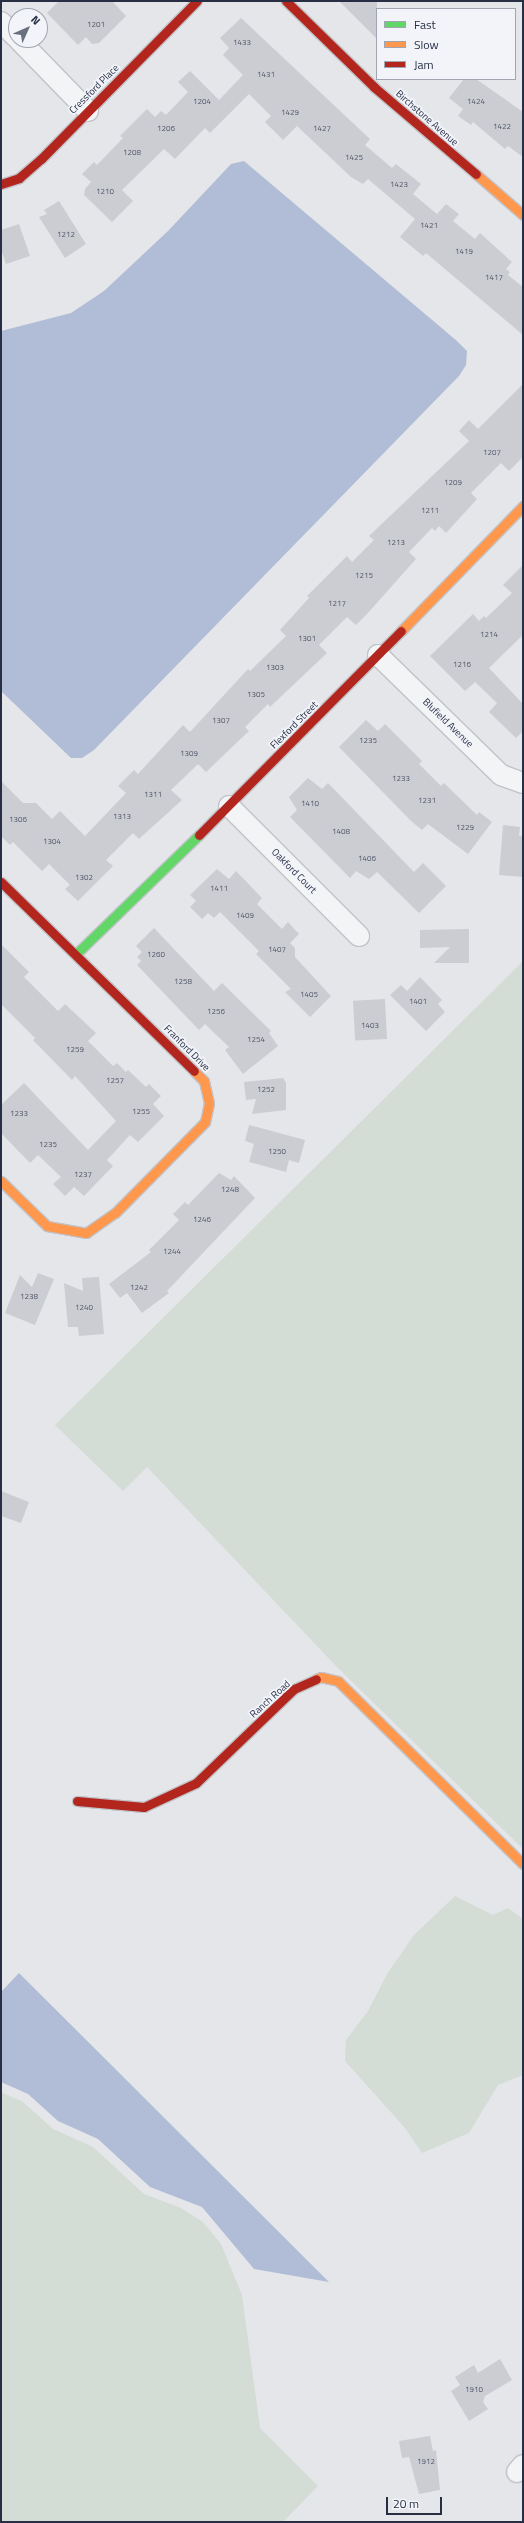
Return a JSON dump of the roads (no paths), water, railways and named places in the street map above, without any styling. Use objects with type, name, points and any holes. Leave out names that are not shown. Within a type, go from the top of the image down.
[{"type":"street","name":"Cressford Place","points":[[1,184],[19,178],[197,1]]},
{"type":"street","name":"Birchstone Avenue","points":[[286,1],[374,87],[523,215]]},
{"type":"street","points":[[27,48],[88,111]]},
{"type":"street","name":"Flexford Street","points":[[76,954],[229,806],[378,656],[523,506]]},
{"type":"street","name":"Blufield Avenue","points":[[378,656],[501,776],[523,783]]},
{"type":"street","name":"Oakford Court","points":[[229,806],[359,936]]},
{"type":"street","name":"Franford Drive","points":[[1,882],[204,1081],[209,1103],[205,1122],[115,1213],[86,1233],[67,1232],[47,1226],[1,1181]]},
{"type":"street","name":"Ranch Road","points":[[77,1801],[144,1807],[196,1783],[294,1689],[321,1677],[338,1681],[523,1864]]},
{"type":"water","points":[[244,161],[457,341],[467,351],[466,365],[459,376],[94,750],[82,758],[71,758],[1,691],[1,331],[71,313],[104,291],[168,231],[231,164]]},
{"type":"water","points":[[19,1973],[329,2282],[254,2269],[202,2207],[150,2187],[98,2139],[58,2121],[28,2094],[1,2082],[1,1992]]}]
